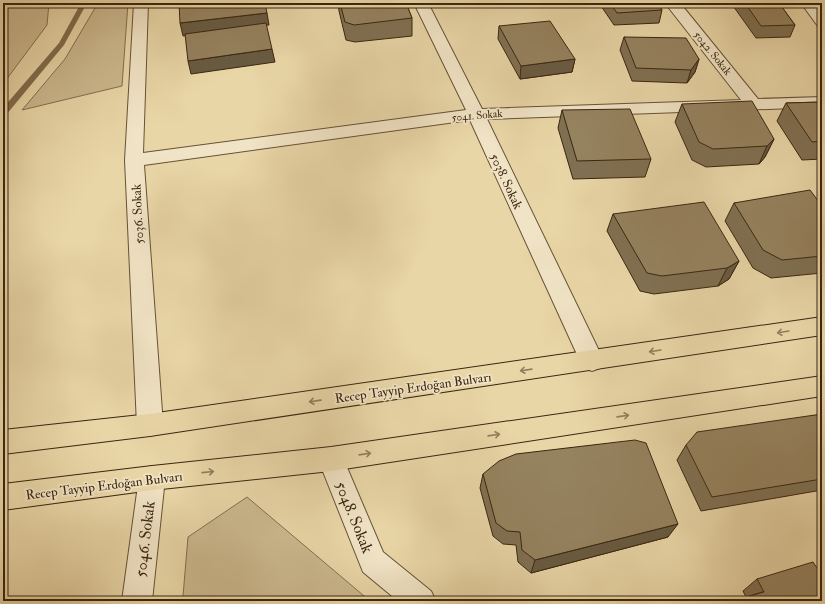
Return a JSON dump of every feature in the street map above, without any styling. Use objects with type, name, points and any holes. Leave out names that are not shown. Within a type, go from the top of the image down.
[{"type":"main road","name":"Recep Tayyip Erdoğan Bulvarı","points":[[3,442],[150,425],[822,326]]},
{"type":"main road","name":"Recep Tayyip Erdoğan Bulvarı","points":[[3,497],[152,478],[331,459],[822,386]]},
{"type":"street","name":"5036. Sokak","points":[[141,3],[134,160],[150,425]]},
{"type":"street","name":"5038. Sokak","points":[[421,3],[476,114],[592,361]]},
{"type":"street","name":"5042. Sokak","points":[[672,3],[754,104]]},
{"type":"street","points":[[808,3],[822,22]]},
{"type":"street","name":"5041. Sokak","points":[[134,160],[476,114],[822,102]]},
{"type":"street","name":"5048. Sokak","points":[[331,459],[373,562],[421,601]]},
{"type":"street","name":"5046. Sokak","points":[[137,601],[152,478]]},
{"type":"shaded area","points":[[3,3],[49,3],[47,25],[3,84]]},
{"type":"shaded area","points":[[96,3],[128,3],[122,86],[22,110],[65,59],[95,8]]},
{"type":"shaded area","points":[[247,497],[370,601],[185,601],[183,596],[188,537]]},
{"type":"building","points":[[179,3],[265,3],[267,13],[180,23]]},
{"type":"building","points":[[340,3],[406,3],[412,18],[354,25],[345,22]]},
{"type":"building","points":[[610,3],[657,3],[662,10],[617,13]]},
{"type":"building","points":[[745,3],[779,3],[795,25],[761,26]]},
{"type":"building","points":[[550,21],[575,59],[521,66],[499,26]]},
{"type":"building","points":[[266,23],[272,49],[188,61],[185,34]]},
{"type":"building","points":[[624,37],[686,38],[699,59],[691,70],[636,68]]},
{"type":"building","points":[[752,101],[774,139],[767,146],[713,149],[699,142],[682,104]]},
{"type":"building","points":[[822,102],[822,141],[812,142],[786,103]]},
{"type":"building","points":[[630,109],[651,159],[577,161],[562,110]]},
{"type":"building","points":[[810,190],[822,206],[822,256],[782,260],[763,250],[734,203]]},
{"type":"building","points":[[704,202],[739,261],[727,268],[662,276],[647,273],[613,214]]},
{"type":"building","points":[[822,414],[822,479],[712,497],[686,445],[697,432]]},
{"type":"building","points":[[635,440],[646,443],[678,524],[535,560],[522,550],[520,532],[507,531],[496,523],[483,474],[499,461],[516,454]]},
{"type":"building","points":[[813,562],[822,574],[822,601],[732,601],[764,592],[757,579]]},
{"type":"waterway","points":[[3,113],[62,44],[84,3]]}]
